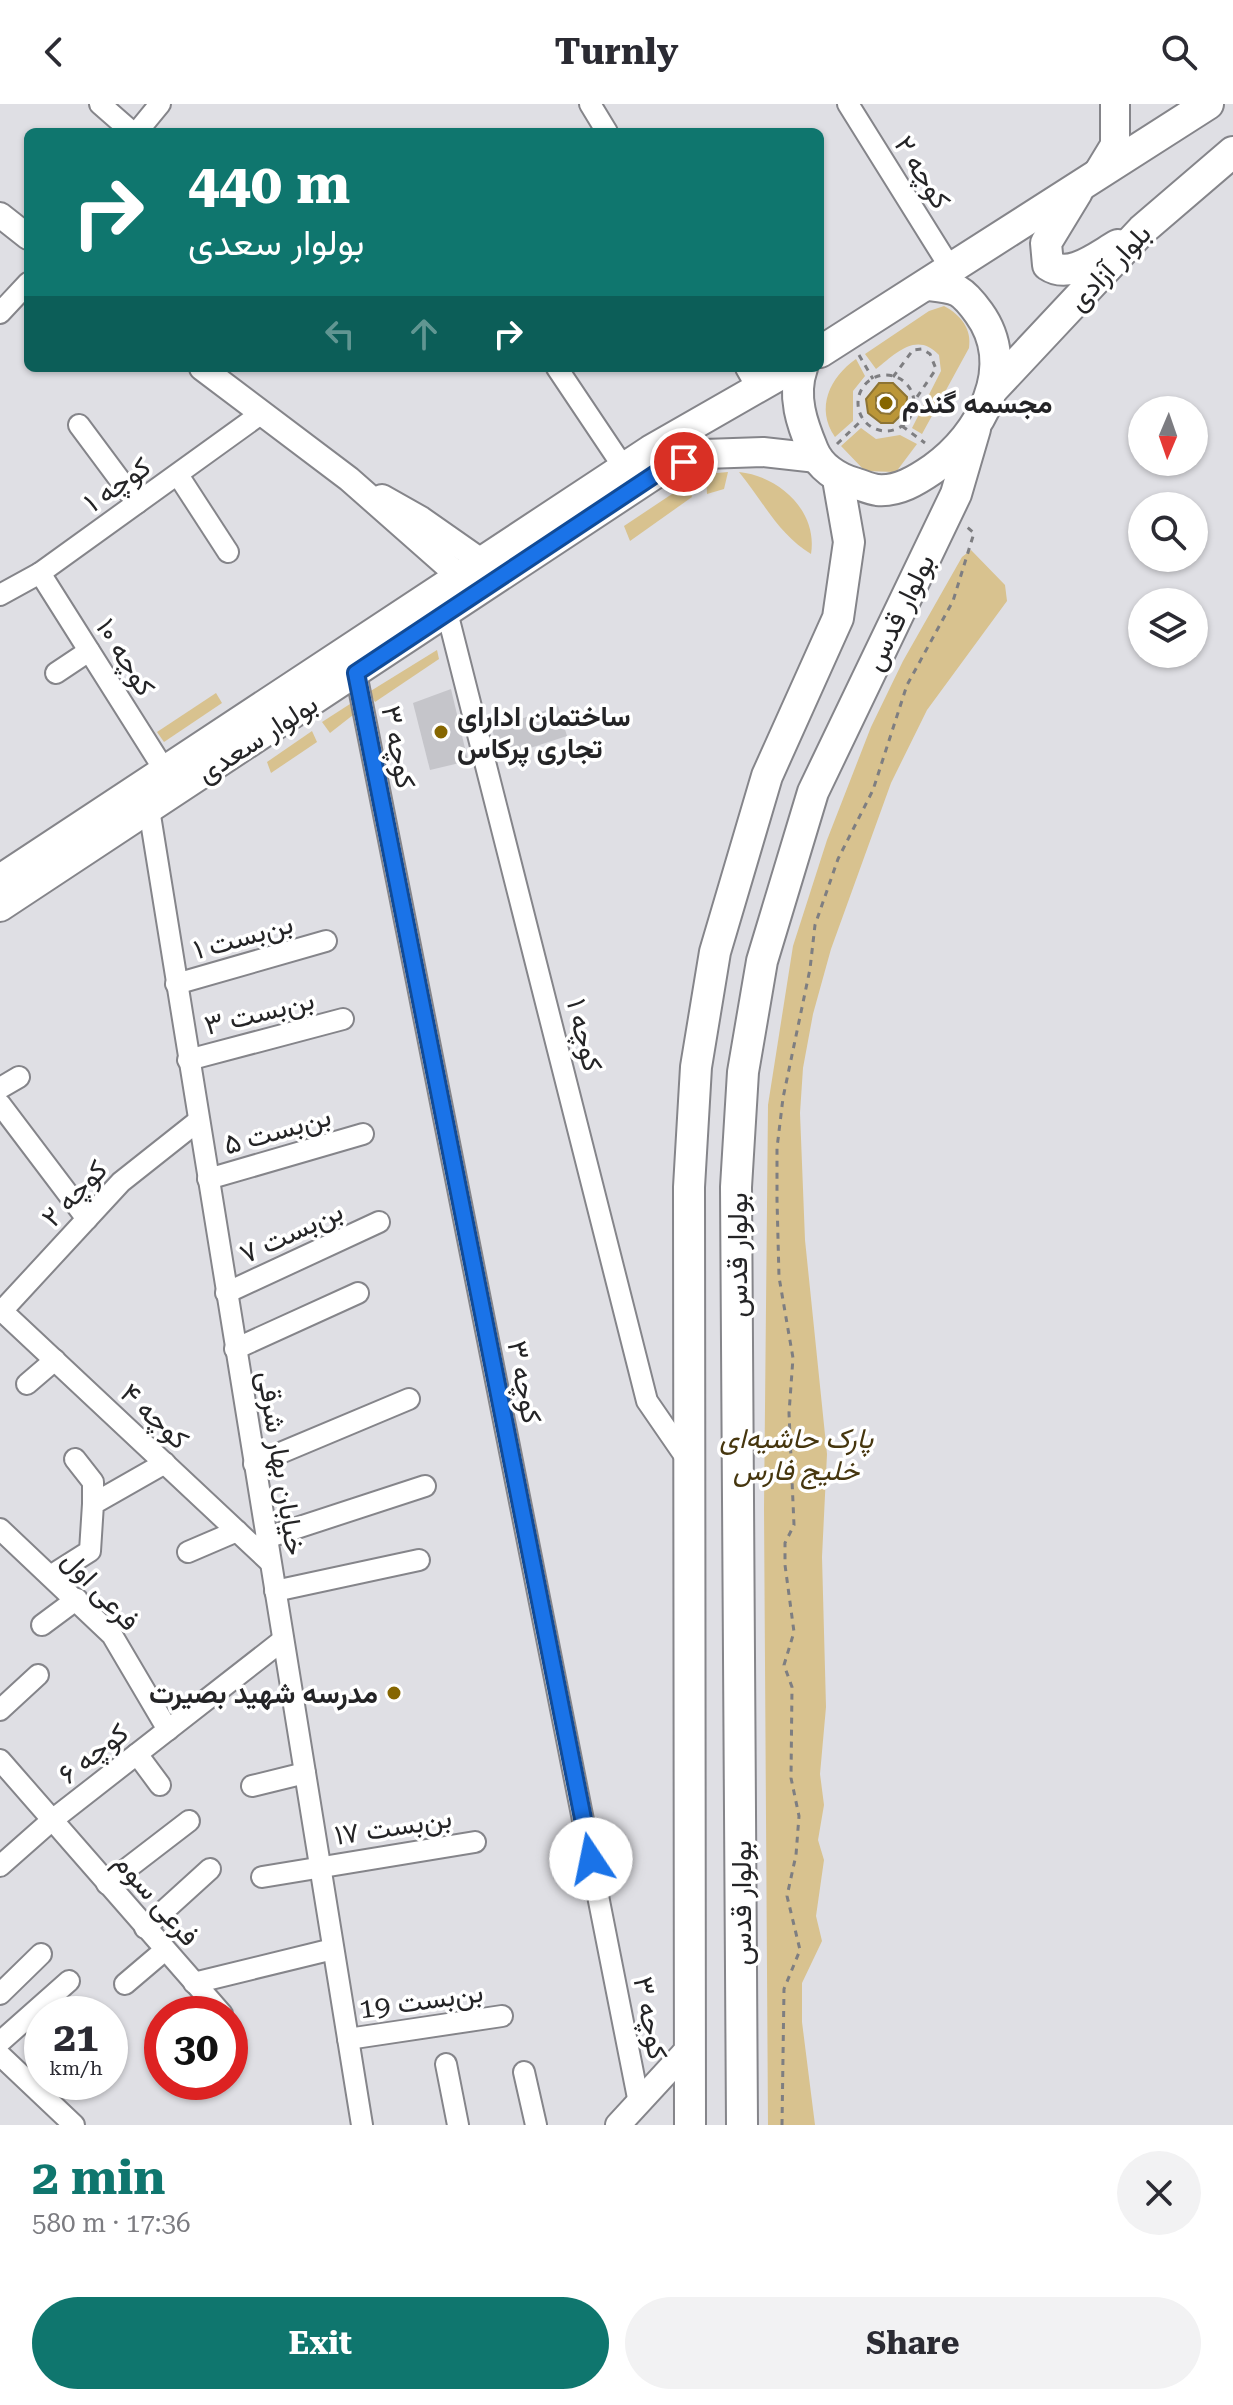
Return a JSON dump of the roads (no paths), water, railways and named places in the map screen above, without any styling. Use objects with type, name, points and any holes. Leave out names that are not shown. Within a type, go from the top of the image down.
[{"type":"main road","points":[[1115,104],[1115,145],[1046,243],[1048,265],[1056,270],[1068,270],[1142,230]]},
{"type":"main road","points":[[824,350],[1208,104]]},
{"type":"main road","name":"بلوار آزادی","points":[[993,389],[1142,230],[1233,152]]},
{"type":"main road","points":[[825,466],[879,490],[911,484],[949,458],[975,429],[993,389],[996,363],[992,332],[958,291],[940,277]]},
{"type":"main road","name":"بولوار سعدی","points":[[0,879],[624,468],[752,378],[777,372]]},
{"type":"main road","name":"بولوار قدس","points":[[690,2125],[689,1187],[696,1067],[715,952],[767,776],[838,618],[849,542],[825,466],[800,419],[798,380],[801,372]]},
{"type":"main road","name":"بولوار قدس","points":[[742,2125],[736,1187],[743,1072],[762,961],[813,792],[948,511],[975,429]]},
{"type":"main road","name":"بولوار سعدی","points":[[0,907],[663,469],[704,454],[763,452],[825,466]]},
{"type":"street","points":[[100,104],[130,128]]},
{"type":"street","points":[[139,128],[160,104]]},
{"type":"street","points":[[590,104],[605,128]]},
{"type":"street","name":"کوچه ۲","points":[[848,104],[940,277]]},
{"type":"street","points":[[0,215],[24,234]]},
{"type":"street","points":[[0,313],[24,287]]},
{"type":"street","points":[[207,372],[349,479],[421,519],[470,569]]},
{"type":"street","points":[[560,372],[624,468]]},
{"type":"street","name":"کوچه ۱","points":[[0,595],[40,573],[262,413]]},
{"type":"street","points":[[79,425],[137,503]]},
{"type":"street","points":[[178,475],[228,552]]},
{"type":"street","name":"کوچه ۱۰","points":[[40,573],[165,771]]},
{"type":"street","name":"کوچه ۱","points":[[447,612],[647,1401],[689,1462]]},
{"type":"street","points":[[56,673],[89,651]]},
{"type":"street","name":"کوچه ۳","points":[[356,673],[639,2103]]},
{"type":"street","name":"خیابان بهار شرقی","points":[[149,809],[362,2125]]},
{"type":"street","name":"بن‌بست ۱","points":[[176,984],[326,941]]},
{"type":"street","name":"بن‌بست ۳","points":[[188,1060],[343,1019]]},
{"type":"street","points":[[0,1088],[19,1077]]},
{"type":"street","points":[[0,1104],[87,1219]]},
{"type":"street","name":"کوچه ۲","points":[[1,1311],[121,1182],[198,1121]]},
{"type":"street","name":"بن‌بست ۵","points":[[208,1179],[363,1134]]},
{"type":"street","name":"بن‌بست ۷","points":[[226,1293],[379,1222]]},
{"type":"street","points":[[235,1349],[358,1293]]},
{"type":"street","name":"کوچه ۴","points":[[1,1311],[270,1562]]},
{"type":"street","points":[[27,1384],[55,1360]]},
{"type":"street","points":[[254,1464],[409,1399]]},
{"type":"street","points":[[52,1575],[90,1551],[93,1482],[75,1459]]},
{"type":"street","points":[[93,1504],[165,1463]]},
{"type":"street","points":[[266,1538],[425,1486]]},
{"type":"street","points":[[188,1552],[237,1531]]},
{"type":"street","name":"فرعی اول","points":[[3,1537],[52,1575],[112,1635],[168,1730]]},
{"type":"street","points":[[275,1591],[419,1560]]},
{"type":"street","points":[[42,1625],[77,1599]]},
{"type":"street","name":"کوچه ۶","points":[[0,1866],[51,1821],[283,1640]]},
{"type":"street","points":[[0,1710],[38,1675]]},
{"type":"street","points":[[137,1754],[160,1785]]},
{"type":"street","name":"فرعی سوم","points":[[0,1760],[206,1996]]},
{"type":"street","points":[[252,1786],[305,1773]]},
{"type":"street","points":[[107,1884],[189,1821]]},
{"type":"street","name":"بن‌بست ۱۷","points":[[262,1877],[475,1842]]},
{"type":"street","points":[[145,1928],[210,1869]]},
{"type":"street","points":[[194,1983],[333,1949]]},
{"type":"street","points":[[125,1984],[165,1950]]},
{"type":"street","points":[[0,1994],[41,1954]]},
{"type":"street","points":[[0,2042],[69,1981]]},
{"type":"street","name":"بن‌بست 19","points":[[348,2039],[502,2016]]},
{"type":"street","points":[[618,2125],[689,2048]]},
{"type":"street","points":[[0,2055],[74,2125]]},
{"type":"street","points":[[446,2064],[458,2125]]},
{"type":"street","points":[[524,2072],[536,2125]]},
{"type":"place","name":"مجسمه گندم","points":[[886,403]]},
{"type":"place","name":"ساختمان ادارای تجاری پرکاس","points":[[441,732]]},
{"type":"place","name":"مدرسه شهید بصیرت","points":[[394,1693]]},
{"type":"park label","name":"پارک حاشیه‌ای خلیج فارس","points":[[796,1454]]}]
